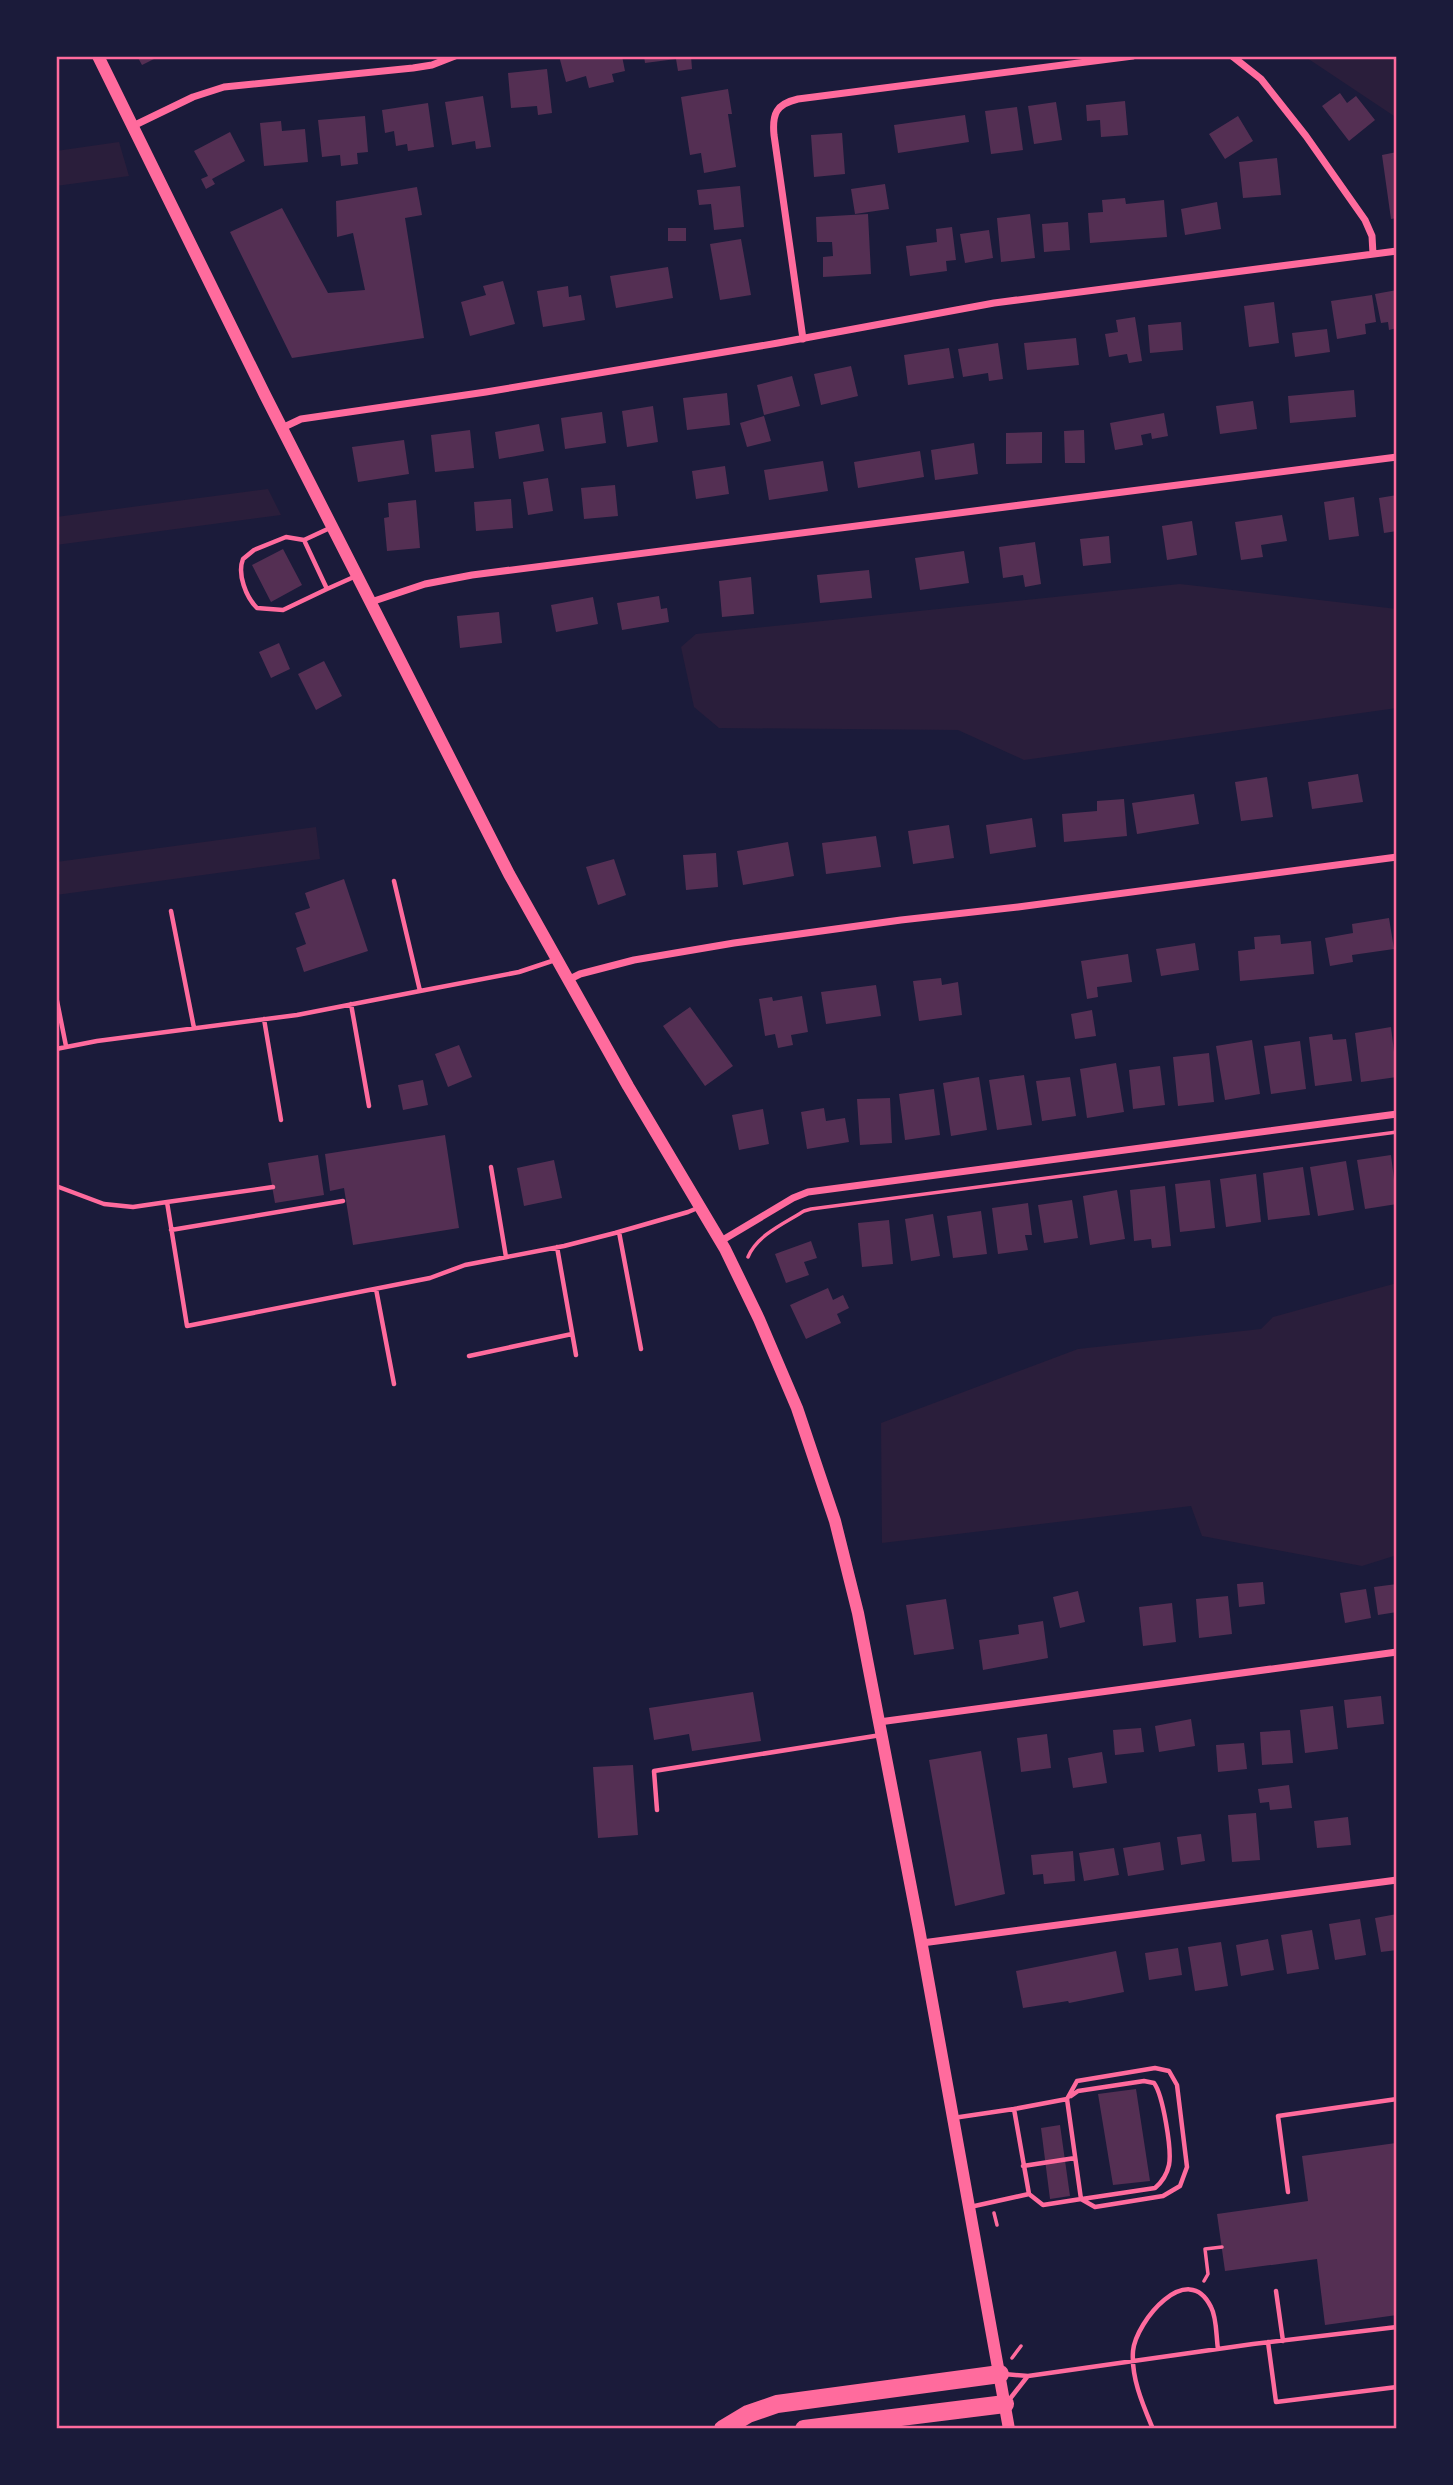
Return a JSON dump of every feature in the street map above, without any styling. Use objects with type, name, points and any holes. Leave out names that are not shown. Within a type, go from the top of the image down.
[{"type":"highway","points":[[723,2429],[748,2414],[777,2404],[1000,2374]]},
{"type":"highway","points":[[804,2429],[1005,2404]]},
{"type":"main road","points":[[99,56],[282,428],[509,874],[628,1086],[721,1241],[779,1364],[827,1494],[852,1586],[922,1943],[1009,2429]]},
{"type":"street","points":[[133,126],[193,97],[225,88],[413,68],[432,65],[455,56]]},
{"type":"street","points":[[803,339],[774,135],[773,117],[777,109],[786,102],[798,99],[1133,56]]},
{"type":"street","points":[[1232,56],[1261,79],[1306,136],[1365,220],[1372,236],[1373,254]]},
{"type":"street","points":[[282,428],[302,419],[486,392],[803,339],[920,315],[1037,296],[1397,251]]},
{"type":"street","points":[[371,602],[438,580],[472,575],[1397,457]]},
{"type":"street","points":[[568,979],[634,960],[734,943],[1397,857]]},
{"type":"street","points":[[721,1241],[793,1198],[808,1192],[1397,1114]]},
{"type":"street","points":[[880,1729],[1397,1652]]},
{"type":"street","points":[[922,1943],[1397,1880]]},
{"type":"lane","points":[[332,527],[304,540],[286,537],[254,551],[243,559],[241,571],[248,596],[257,608],[283,610],[357,575]]},
{"type":"lane","points":[[304,540],[327,589]]},
{"type":"lane","points":[[394,881],[421,991]]},
{"type":"lane","points":[[171,911],[194,1028]]},
{"type":"lane","points":[[56,1049],[351,1004],[519,972],[557,959]]},
{"type":"lane","points":[[56,996],[66,1047]]},
{"type":"lane","points":[[351,1004],[369,1106]]},
{"type":"lane","points":[[264,1019],[281,1120]]},
{"type":"lane","points":[[491,1167],[506,1257]]},
{"type":"lane","points":[[56,1186],[104,1203],[133,1207],[272,1187]]},
{"type":"lane","points":[[171,1230],[343,1201]]},
{"type":"lane","points":[[167,1202],[187,1326],[430,1278],[465,1265],[619,1232],[700,1206]]},
{"type":"lane","points":[[619,1232],[641,1349]]},
{"type":"lane","points":[[557,1247],[576,1354]]},
{"type":"lane","points":[[376,1289],[394,1384]]},
{"type":"lane","points":[[469,1356],[572,1334]]},
{"type":"lane","points":[[657,1810],[654,1771],[880,1729]]},
{"type":"lane","points":[[1155,2068],[1169,2071],[1177,2085],[1187,2167],[1180,2186],[1163,2196],[1095,2207],[1081,2199],[1067,2099],[1077,2081],[1155,2068]]},
{"type":"lane","points":[[952,2118],[1067,2099],[1078,2091],[1144,2081],[1154,2083],[1160,2092],[1169,2153],[1168,2168],[1155,2188],[1043,2205],[1029,2194],[1014,2109]]},
{"type":"lane","points":[[1289,2192],[1278,2116],[1397,2099]]},
{"type":"lane","points":[[1023,2166],[1075,2158]]},
{"type":"lane","points":[[969,2207],[1029,2194]]},
{"type":"lane","points":[[1153,2429],[1139,2391],[1133,2348],[1153,2310],[1170,2295],[1184,2290],[1201,2295],[1211,2306],[1218,2349]]},
{"type":"lane","points":[[1276,2291],[1283,2341]]},
{"type":"lane","points":[[1000,2374],[1028,2376],[1268,2342],[1397,2327]]},
{"type":"lane","points":[[1268,2342],[1276,2402],[1397,2387]]},
{"type":"lane","points":[[1005,2404],[1028,2376]]},
{"type":"path","points":[[748,1256],[761,1239],[811,1209],[1397,1132]]},
{"type":"path","points":[[1208,2274],[1205,2249],[1222,2247]]},
{"type":"shaded area","points":[[1304,56],[1397,56],[1397,118]]},
{"type":"shaded area","points":[[119,142],[129,176],[56,186],[56,151]]},
{"type":"shaded area","points":[[268,489],[281,515],[56,545],[56,517]]},
{"type":"shaded area","points":[[1180,584],[1397,609],[1397,708],[1024,760],[958,730],[719,728],[694,707],[681,647],[696,634]]},
{"type":"shaded area","points":[[316,827],[320,859],[56,895],[56,862]]},
{"type":"shaded area","points":[[1397,1283],[1397,1555],[1362,1566],[1202,1536],[1191,1506],[882,1543],[881,1423],[1078,1349],[1261,1329],[1273,1317]]},
{"type":"building","points":[[137,56],[160,56],[142,65]]},
{"type":"building","points":[[559,56],[622,56],[625,71],[612,74],[614,82],[589,88],[586,76],[566,82]]},
{"type":"building","points":[[644,56],[691,56],[692,69],[678,71],[676,59],[645,63]]},
{"type":"building","points":[[547,69],[552,113],[538,115],[537,106],[511,108],[508,73]]},
{"type":"building","points":[[728,89],[732,114],[728,114],[736,167],[704,173],[701,153],[690,155],[681,97]]},
{"type":"building","points":[[1340,93],[1347,103],[1356,96],[1375,120],[1349,141],[1322,106]]},
{"type":"building","points":[[483,96],[491,147],[476,149],[475,141],[452,145],[445,102]]},
{"type":"building","points":[[1125,101],[1128,135],[1101,137],[1100,120],[1087,121],[1086,105]]},
{"type":"building","points":[[1056,102],[1062,140],[1034,144],[1028,106]]},
{"type":"building","points":[[428,103],[434,147],[408,151],[407,144],[396,146],[394,131],[385,133],[382,110]]},
{"type":"building","points":[[1017,107],[1023,150],[991,154],[985,111]]},
{"type":"building","points":[[965,115],[969,142],[898,153],[894,125]]},
{"type":"building","points":[[365,116],[368,152],[357,153],[358,164],[341,166],[340,155],[322,157],[318,120]]},
{"type":"building","points":[[1238,116],[1253,141],[1225,159],[1209,134]]},
{"type":"building","points":[[281,121],[282,131],[305,129],[308,162],[264,166],[260,123]]},
{"type":"building","points":[[230,132],[245,161],[212,179],[215,184],[206,189],[201,179],[208,176],[194,151]]},
{"type":"building","points":[[842,133],[845,174],[814,177],[811,135]]},
{"type":"building","points":[[1397,152],[1397,218],[1391,219],[1382,155]]},
{"type":"building","points":[[1277,158],[1281,195],[1243,198],[1239,162]]},
{"type":"building","points":[[885,184],[889,209],[855,214],[851,189]]},
{"type":"building","points":[[740,186],[744,227],[714,230],[711,204],[699,205],[697,190]]},
{"type":"building","points":[[417,187],[422,215],[405,218],[424,338],[292,358],[230,232],[282,208],[328,293],[365,290],[353,233],[337,237],[336,201]]},
{"type":"building","points":[[1125,198],[1126,204],[1164,200],[1167,237],[1090,243],[1088,213],[1103,212],[1102,200]]},
{"type":"building","points":[[1217,202],[1221,229],[1185,235],[1181,209]]},
{"type":"building","points":[[868,214],[871,274],[823,277],[823,257],[833,256],[832,242],[817,242],[816,217]]},
{"type":"building","points":[[1030,214],[1035,258],[1001,262],[997,218]]},
{"type":"building","points":[[1068,222],[1070,250],[1044,252],[1042,224]]},
{"type":"building","points":[[952,227],[956,260],[946,261],[947,271],[910,276],[906,246],[937,242],[936,229]]},
{"type":"building","points":[[668,228],[686,228],[686,241],[668,241]]},
{"type":"building","points":[[989,230],[993,258],[965,263],[960,234]]},
{"type":"building","points":[[741,239],[751,295],[720,300],[710,244]]},
{"type":"building","points":[[668,267],[673,298],[616,308],[610,276]]},
{"type":"building","points":[[503,281],[515,324],[470,336],[461,302],[486,295],[483,286]]},
{"type":"building","points":[[568,286],[569,297],[581,295],[585,320],[543,327],[537,291]]},
{"type":"building","points":[[1397,290],[1397,328],[1389,330],[1388,322],[1381,323],[1375,294]]},
{"type":"building","points":[[1372,295],[1376,322],[1365,324],[1366,334],[1337,339],[1331,301]]},
{"type":"building","points":[[1274,302],[1279,343],[1249,347],[1244,306]]},
{"type":"building","points":[[1135,317],[1142,361],[1129,363],[1127,354],[1109,357],[1105,334],[1118,332],[1116,320]]},
{"type":"building","points":[[1181,322],[1183,350],[1150,353],[1148,325]]},
{"type":"building","points":[[1327,329],[1330,352],[1295,357],[1292,333]]},
{"type":"building","points":[[1076,338],[1079,365],[1027,370],[1024,343]]},
{"type":"building","points":[[998,343],[1003,379],[989,381],[988,373],[963,377],[958,349]]},
{"type":"building","points":[[949,348],[954,378],[908,385],[904,355]]},
{"type":"building","points":[[851,366],[858,396],[821,405],[814,374]]},
{"type":"building","points":[[792,376],[800,406],[764,415],[757,385]]},
{"type":"building","points":[[1354,390],[1356,417],[1290,423],[1288,396]]},
{"type":"building","points":[[727,393],[730,425],[687,430],[683,398]]},
{"type":"building","points":[[1253,401],[1257,429],[1220,434],[1216,406]]},
{"type":"building","points":[[653,406],[658,442],[627,447],[622,411]]},
{"type":"building","points":[[602,412],[606,443],[565,449],[561,418]]},
{"type":"building","points":[[1164,413],[1168,436],[1152,439],[1151,433],[1141,435],[1143,445],[1115,450],[1110,423]]},
{"type":"building","points":[[764,416],[771,441],[747,447],[740,423]]},
{"type":"building","points":[[539,424],[544,451],[499,459],[495,432]]},
{"type":"building","points":[[470,430],[474,468],[435,472],[431,435]]},
{"type":"building","points":[[1084,430],[1085,463],[1065,463],[1064,431]]},
{"type":"building","points":[[1042,432],[1042,463],[1006,464],[1006,433]]},
{"type":"building","points":[[404,440],[409,474],[358,482],[352,447]]},
{"type":"building","points":[[974,443],[978,474],[935,480],[931,450]]},
{"type":"building","points":[[920,451],[924,477],[858,488],[854,462]]},
{"type":"building","points":[[823,461],[828,491],[769,500],[764,470]]},
{"type":"building","points":[[725,466],[729,494],[696,499],[692,471]]},
{"type":"building","points":[[548,478],[553,511],[528,515],[523,482]]},
{"type":"building","points":[[615,485],[618,516],[584,519],[581,488]]},
{"type":"building","points":[[1397,495],[1397,531],[1384,533],[1379,498]]},
{"type":"building","points":[[1354,497],[1359,536],[1329,540],[1324,502]]},
{"type":"building","points":[[511,499],[513,528],[476,531],[474,502]]},
{"type":"building","points":[[416,500],[420,548],[387,551],[384,518],[389,517],[388,503]]},
{"type":"building","points":[[1282,515],[1287,541],[1261,545],[1263,557],[1241,560],[1235,522]]},
{"type":"building","points":[[1192,521],[1197,555],[1167,560],[1162,526]]},
{"type":"building","points":[[1109,536],[1111,563],[1083,566],[1080,539]]},
{"type":"building","points":[[1035,542],[1041,584],[1025,587],[1023,575],[1003,578],[999,547]]},
{"type":"building","points":[[283,549],[302,585],[271,602],[252,565]]},
{"type":"building","points":[[964,551],[969,583],[920,590],[915,558]]},
{"type":"building","points":[[869,570],[872,598],[820,603],[817,575]]},
{"type":"building","points":[[751,577],[754,614],[722,617],[719,581]]},
{"type":"building","points":[[659,596],[661,609],[667,608],[669,622],[622,630],[617,603]]},
{"type":"building","points":[[593,597],[598,624],[556,632],[551,605]]},
{"type":"building","points":[[499,612],[502,643],[460,648],[457,616]]},
{"type":"building","points":[[279,643],[290,669],[271,678],[259,652]]},
{"type":"building","points":[[324,661],[342,696],[316,710],[298,674]]},
{"type":"building","points":[[1358,774],[1363,802],[1312,809],[1308,782]]},
{"type":"building","points":[[1267,777],[1273,817],[1241,821],[1235,782]]},
{"type":"building","points":[[1194,794],[1199,824],[1137,834],[1132,803]]},
{"type":"building","points":[[1124,799],[1127,836],[1064,842],[1062,814],[1097,811],[1097,801]]},
{"type":"building","points":[[1032,818],[1036,847],[990,854],[986,825]]},
{"type":"building","points":[[949,825],[954,858],[913,864],[908,831]]},
{"type":"building","points":[[876,836],[881,867],[826,874],[822,843]]},
{"type":"building","points":[[788,842],[794,876],[743,885],[737,851]]},
{"type":"building","points":[[716,853],[718,887],[686,890],[683,855]]},
{"type":"building","points":[[614,859],[626,895],[598,905],[586,867]]},
{"type":"building","points":[[344,879],[368,951],[304,972],[296,948],[306,944],[295,913],[310,908],[305,893]]},
{"type":"building","points":[[1389,918],[1394,949],[1352,955],[1353,962],[1330,966],[1325,938],[1353,933],[1352,924]]},
{"type":"building","points":[[1280,935],[1281,944],[1311,941],[1314,974],[1240,981],[1238,951],[1255,949],[1254,937]]},
{"type":"building","points":[[1195,943],[1199,970],[1161,976],[1156,949]]},
{"type":"building","points":[[1128,954],[1132,982],[1097,987],[1098,997],[1087,999],[1081,961]]},
{"type":"building","points":[[941,978],[942,985],[958,982],[962,1015],[919,1021],[913,981]]},
{"type":"building","points":[[876,985],[881,1016],[826,1024],[821,992]]},
{"type":"building","points":[[802,996],[808,1032],[791,1035],[793,1045],[778,1048],[775,1034],[765,1036],[759,999],[772,997],[773,1001]]},
{"type":"building","points":[[690,1007],[733,1066],[705,1086],[663,1026]]},
{"type":"building","points":[[1092,1010],[1096,1036],[1075,1039],[1071,1014]]},
{"type":"building","points":[[1391,1027],[1397,1077],[1361,1082],[1355,1033]]},
{"type":"building","points":[[1332,1034],[1333,1040],[1346,1039],[1352,1081],[1315,1086],[1309,1037]]},
{"type":"building","points":[[1252,1040],[1260,1094],[1225,1100],[1216,1046]]},
{"type":"building","points":[[1300,1041],[1306,1089],[1271,1094],[1264,1046]]},
{"type":"building","points":[[459,1045],[472,1077],[448,1087],[435,1054]]},
{"type":"building","points":[[1209,1053],[1214,1102],[1178,1106],[1173,1057]]},
{"type":"building","points":[[1116,1063],[1124,1112],[1087,1118],[1080,1069]]},
{"type":"building","points":[[1160,1066],[1165,1105],[1133,1109],[1129,1070]]},
{"type":"building","points":[[1024,1075],[1032,1125],[997,1130],[989,1080]]},
{"type":"building","points":[[979,1077],[987,1130],[951,1136],[943,1083]]},
{"type":"building","points":[[1070,1077],[1076,1116],[1042,1121],[1036,1081]]},
{"type":"building","points":[[423,1080],[428,1105],[403,1110],[398,1085]]},
{"type":"building","points":[[934,1089],[940,1135],[905,1140],[899,1094]]},
{"type":"building","points":[[890,1098],[892,1143],[860,1145],[857,1099]]},
{"type":"building","points":[[824,1108],[826,1121],[845,1118],[849,1142],[807,1149],[801,1112]]},
{"type":"building","points":[[763,1109],[769,1144],[739,1150],[732,1115]]},
{"type":"building","points":[[445,1135],[459,1228],[353,1245],[344,1188],[330,1191],[325,1154]]},
{"type":"building","points":[[318,1155],[324,1195],[275,1203],[268,1163]]},
{"type":"building","points":[[1391,1155],[1397,1204],[1365,1209],[1357,1160]]},
{"type":"building","points":[[554,1160],[562,1198],[524,1206],[517,1168]]},
{"type":"building","points":[[1346,1161],[1354,1210],[1318,1216],[1310,1167]]},
{"type":"building","points":[[1303,1167],[1310,1215],[1268,1220],[1263,1173]]},
{"type":"building","points":[[1256,1174],[1261,1222],[1226,1227],[1220,1179]]},
{"type":"building","points":[[1210,1180],[1215,1228],[1180,1232],[1175,1184]]},
{"type":"building","points":[[1165,1186],[1171,1246],[1152,1248],[1151,1239],[1134,1241],[1130,1190]]},
{"type":"building","points":[[1117,1190],[1125,1239],[1090,1245],[1083,1196]]},
{"type":"building","points":[[1072,1200],[1078,1238],[1044,1243],[1038,1205]]},
{"type":"building","points":[[1028,1203],[1032,1235],[1025,1235],[1028,1250],[998,1254],[992,1208]]},
{"type":"building","points":[[981,1211],[987,1254],[953,1258],[947,1216]]},
{"type":"building","points":[[933,1214],[940,1256],[911,1261],[905,1219]]},
{"type":"building","points":[[889,1220],[893,1264],[862,1267],[858,1223]]},
{"type":"building","points":[[811,1241],[817,1258],[804,1262],[809,1275],[786,1283],[775,1254]]},
{"type":"building","points":[[828,1288],[833,1300],[843,1295],[849,1308],[837,1314],[841,1323],[806,1339],[790,1305]]},
{"type":"building","points":[[1263,1582],[1265,1604],[1239,1607],[1237,1584]]},
{"type":"building","points":[[1397,1584],[1397,1612],[1378,1615],[1374,1587]]},
{"type":"building","points":[[1366,1589],[1371,1618],[1345,1623],[1340,1593]]},
{"type":"building","points":[[1078,1591],[1085,1622],[1060,1628],[1053,1597]]},
{"type":"building","points":[[1228,1596],[1232,1634],[1199,1638],[1196,1599]]},
{"type":"building","points":[[946,1599],[954,1649],[914,1655],[906,1605]]},
{"type":"building","points":[[1172,1603],[1176,1642],[1143,1646],[1139,1607]]},
{"type":"building","points":[[1043,1621],[1048,1658],[983,1670],[979,1640],[1019,1634],[1018,1625]]},
{"type":"building","points":[[753,1692],[761,1741],[692,1751],[689,1734],[654,1740],[649,1708]]},
{"type":"building","points":[[1381,1696],[1384,1724],[1347,1728],[1344,1700]]},
{"type":"building","points":[[1333,1706],[1338,1749],[1305,1753],[1300,1710]]},
{"type":"building","points":[[1191,1719],[1195,1746],[1159,1752],[1155,1726]]},
{"type":"building","points":[[1141,1728],[1144,1752],[1115,1755],[1113,1730]]},
{"type":"building","points":[[1290,1730],[1293,1763],[1262,1765],[1260,1732]]},
{"type":"building","points":[[1047,1734],[1051,1768],[1021,1772],[1017,1738]]},
{"type":"building","points":[[1244,1743],[1247,1769],[1218,1772],[1216,1745]]},
{"type":"building","points":[[981,1751],[1005,1894],[955,1906],[929,1760]]},
{"type":"building","points":[[1102,1752],[1107,1783],[1073,1788],[1068,1758]]},
{"type":"building","points":[[633,1765],[638,1835],[598,1838],[593,1767]]},
{"type":"building","points":[[1289,1785],[1292,1808],[1270,1810],[1269,1802],[1260,1803],[1258,1789]]},
{"type":"building","points":[[1256,1813],[1260,1860],[1232,1862],[1228,1815]]},
{"type":"building","points":[[1348,1817],[1351,1845],[1317,1848],[1314,1821]]},
{"type":"building","points":[[1201,1834],[1205,1861],[1181,1865],[1177,1837]]},
{"type":"building","points":[[1160,1842],[1164,1870],[1128,1876],[1123,1848]]},
{"type":"building","points":[[1114,1848],[1119,1875],[1084,1881],[1079,1853]]},
{"type":"building","points":[[1073,1851],[1075,1881],[1044,1884],[1043,1874],[1033,1875],[1031,1855]]},
{"type":"building","points":[[1397,1914],[1397,1950],[1381,1952],[1375,1918]]},
{"type":"building","points":[[1360,1919],[1366,1955],[1335,1960],[1329,1924]]},
{"type":"building","points":[[1312,1930],[1319,1969],[1287,1974],[1281,1935]]},
{"type":"building","points":[[1268,1939],[1274,1970],[1241,1976],[1236,1945]]},
{"type":"building","points":[[1221,1942],[1228,1986],[1195,1991],[1188,1947]]},
{"type":"building","points":[[1178,1948],[1182,1975],[1149,1980],[1145,1953]]},
{"type":"building","points":[[1116,1951],[1124,1992],[1069,2003],[1023,2008],[1016,1971]]},
{"type":"building","points":[[1136,2089],[1150,2181],[1113,2185],[1098,2094]]},
{"type":"building","points":[[1060,2125],[1070,2196],[1050,2199],[1041,2128]]},
{"type":"building","points":[[1396,2143],[1397,2315],[1325,2325],[1317,2259],[1225,2271],[1217,2214],[1308,2201],[1302,2156]]}]
